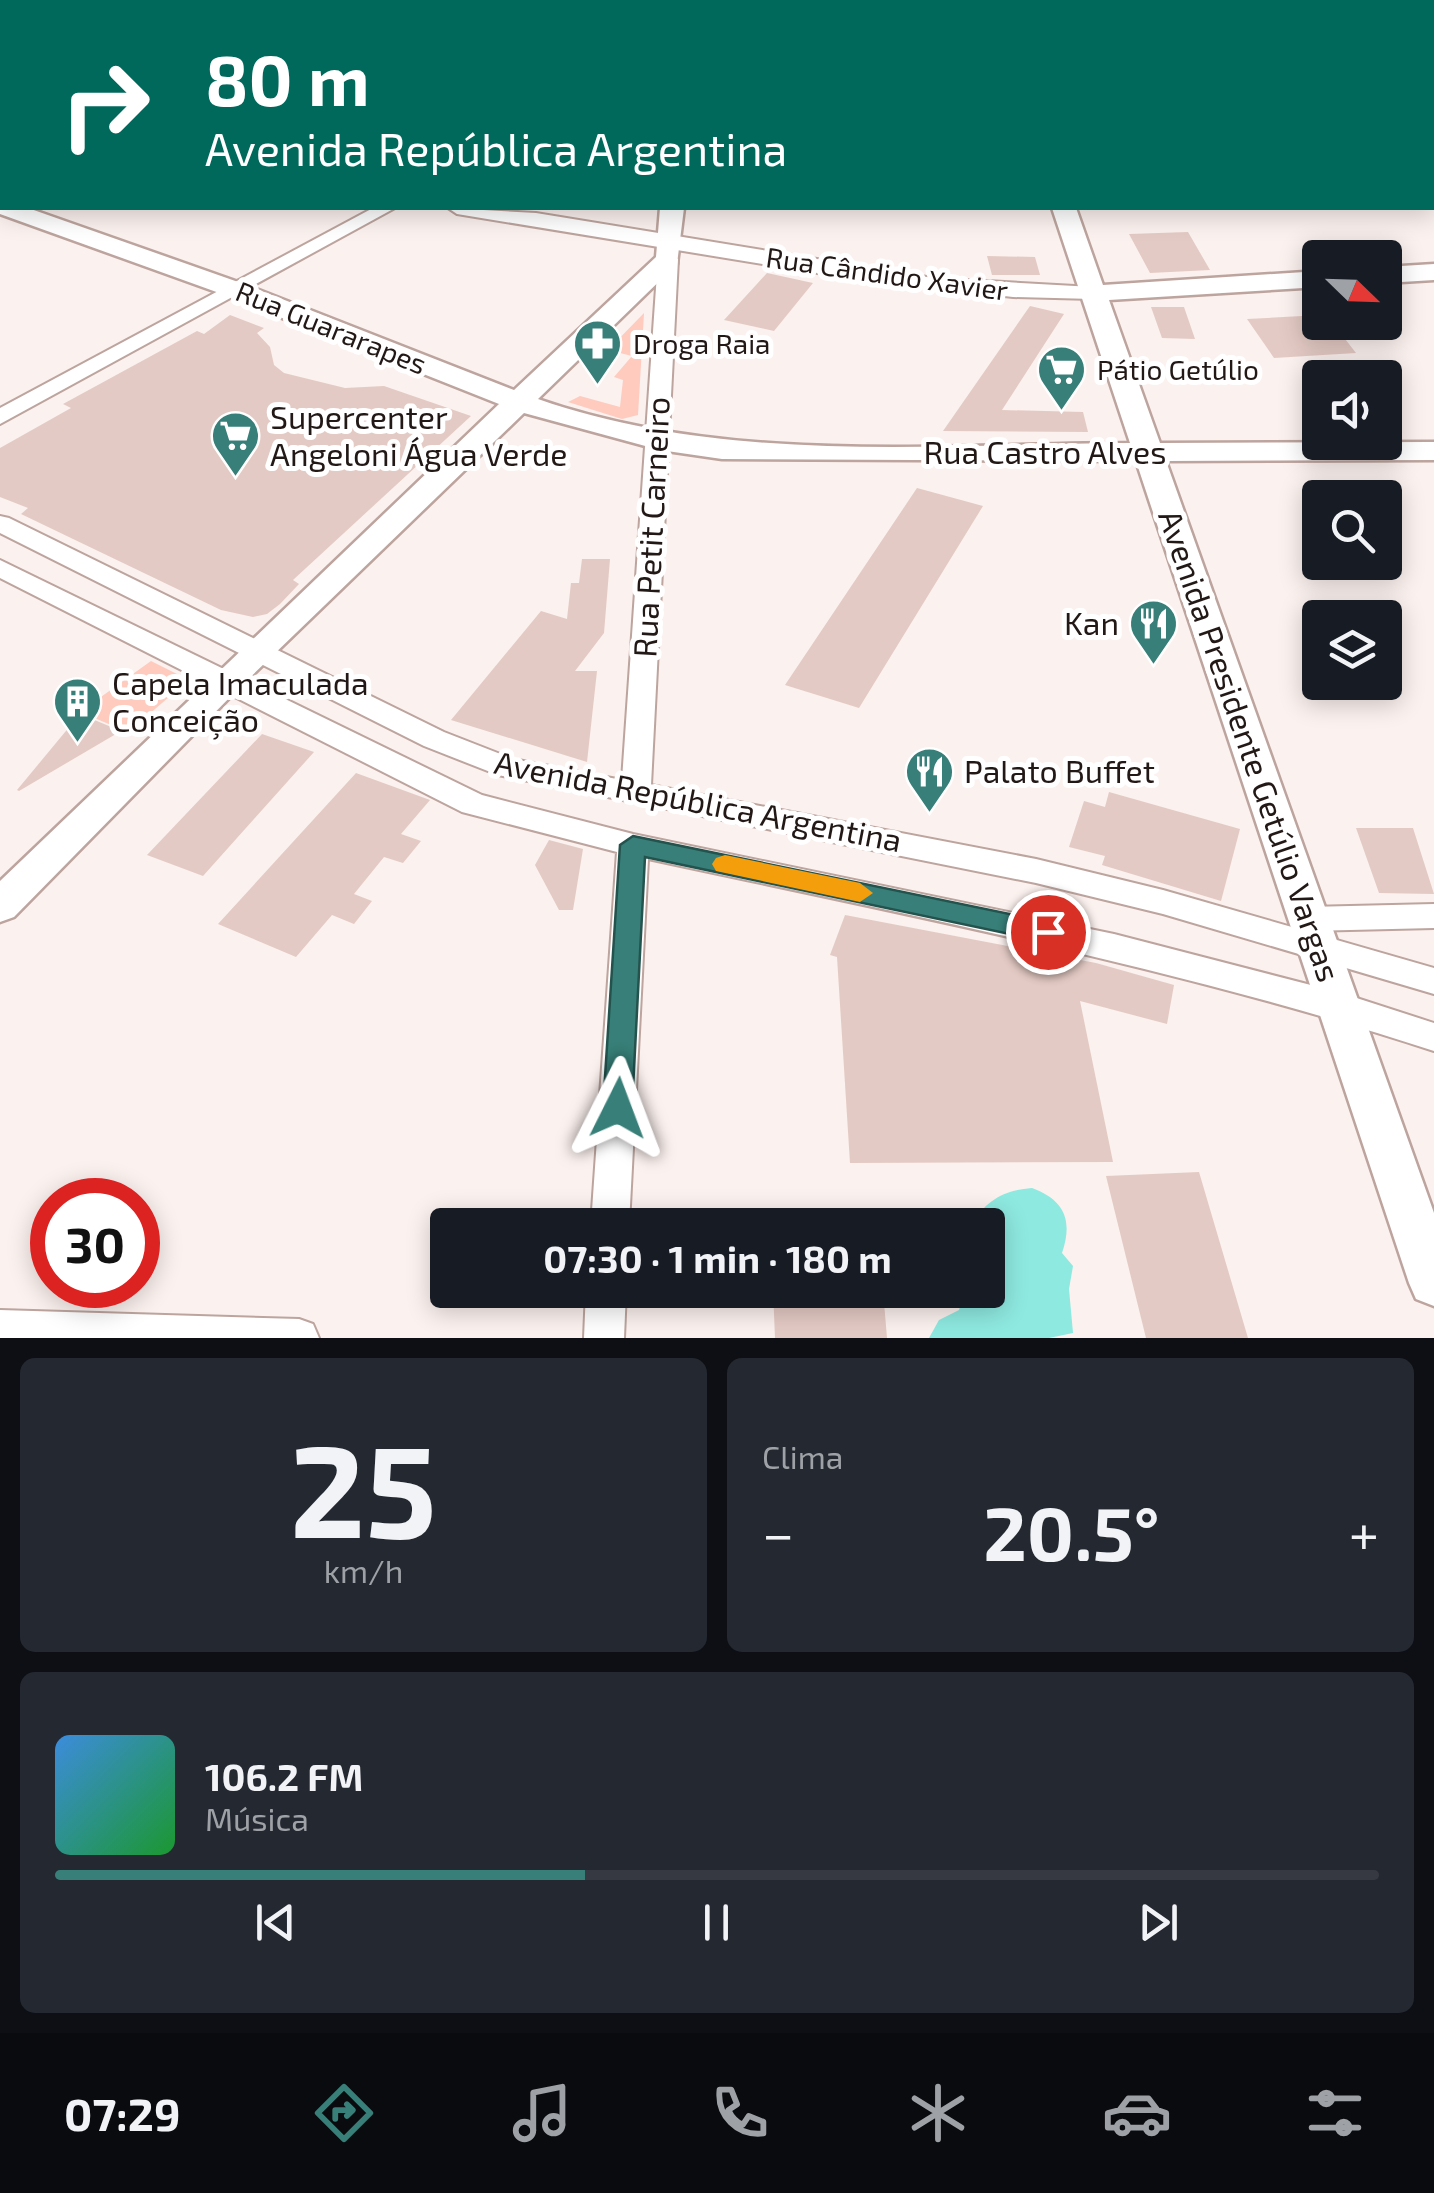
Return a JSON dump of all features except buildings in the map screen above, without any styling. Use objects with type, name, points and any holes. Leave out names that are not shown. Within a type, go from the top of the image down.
[{"type":"main road","name":"Rua Guararapes","points":[[10,210],[239,291],[519,402],[658,444]]},
{"type":"main road","points":[[0,906],[224,682],[626,299],[669,250],[672,210]]},
{"type":"main road","name":"Avenida Presidente Getúlio Vargas","points":[[1065,210],[1434,1284]]},
{"type":"main road","points":[[1402,274],[1434,272]]},
{"type":"main road","name":"Rua Cândido Xavier","points":[[1093,294],[1302,280]]},
{"type":"main road","points":[[626,299],[647,296],[666,301]]},
{"type":"main road","name":"Rua Castro Alves","points":[[658,444],[750,454],[1434,451]]},
{"type":"street","points":[[0,417],[382,210]]},
{"type":"street","name":"Rua Cândido Xavier","points":[[467,210],[669,250],[932,285],[1093,294]]},
{"type":"street","name":"Rua Petit Carneiro","points":[[636,796],[669,250]]},
{"type":"street","name":"Avenida República Argentina","points":[[0,522],[468,754],[522,772],[1036,871],[1313,933],[1434,981]]},
{"type":"street","name":"Avenida República Argentina","points":[[0,568],[473,804],[633,845],[1100,943],[1338,1006],[1434,1037]]},
{"type":"street","points":[[611,1208],[633,845]]},
{"type":"street","points":[[1313,933],[1434,916]]},
{"type":"street","points":[[604,1338],[605,1308]]},
{"type":"street","points":[[0,1329],[300,1338]]},
{"type":"shaded area","points":[[644,313],[638,415],[622,419],[568,402],[580,396],[620,407],[623,380],[614,377],[632,356],[608,350]]},
{"type":"shaded area","points":[[151,661],[189,680],[128,732],[80,712]]},
{"type":"water","points":[[1032,1188],[1052,1199],[1064,1213],[1067,1231],[1062,1253],[1073,1266],[1069,1289],[1073,1333],[1049,1338],[929,1338],[939,1320],[960,1308],[1005,1308],[1005,1208],[984,1208],[1013,1191]]},
{"type":"slow traffic","points":[[725,864],[860,893]]},
{"type":"place","name":"Droga Raia","points":[[598,386]]},
{"type":"place","name":"Pátio Getúlio","points":[[1062,412]]},
{"type":"place","name":"Supercenter Angeloni Água Verde","points":[[235,478]]},
{"type":"place","name":"Kan","points":[[1154,666]]},
{"type":"place","name":"Capela Imaculada Conceição","points":[[77,744]]},
{"type":"place","name":"Palato Buffet","points":[[929,814]]},
{"type":"route","points":[[618,1108],[633,845],[1048,932]]}]
